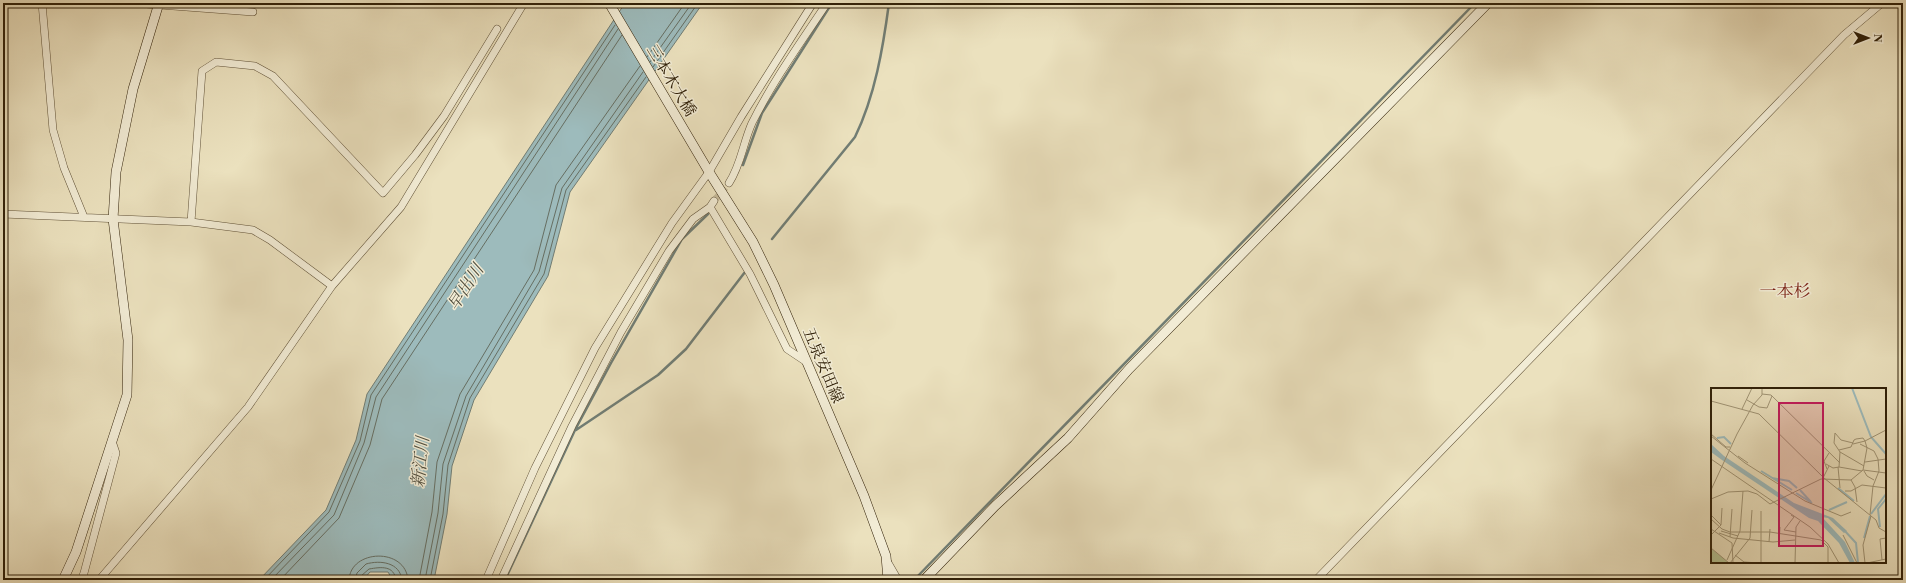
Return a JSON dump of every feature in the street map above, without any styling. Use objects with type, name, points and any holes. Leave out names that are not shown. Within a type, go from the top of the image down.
[{"type":"street","points":[[42,3],[53,130],[64,168],[84,217]]},
{"type":"street","points":[[133,3],[253,12]]},
{"type":"street","points":[[99,580],[248,407],[332,286],[401,207],[524,3]]},
{"type":"street","name":"三本木大橋","points":[[608,3],[708,170]]},
{"type":"street","points":[[486,580],[535,468],[595,348],[672,223],[708,170],[813,3]]},
{"type":"street","points":[[729,183],[735,175],[752,125],[761,106],[827,3]]},
{"type":"street","points":[[924,580],[995,506],[1068,438],[1129,369],[1488,3]]},
{"type":"street","points":[[1316,580],[1844,34],[1882,3]]},
{"type":"street","points":[[63,580],[76,552],[127,395],[128,340],[113,219],[116,172],[133,90],[159,4]]},
{"type":"street","points":[[191,222],[202,71],[216,62],[255,66],[273,76],[382,193],[415,155],[444,116],[497,29]]},
{"type":"street","name":"五泉安田線","points":[[708,170],[753,242],[774,285],[880,537],[886,561],[888,580]]},
{"type":"street","points":[[501,580],[572,426],[621,332],[669,251],[693,219],[712,204],[750,274],[787,349],[805,361]]},
{"type":"street","points":[[3,214],[191,222],[253,230],[270,240],[332,286]]},
{"type":"street","points":[[81,580],[116,453],[112,441]]},
{"type":"street","points":[[886,561],[898,580]]},
{"type":"water","points":[[625,3],[703,3],[570,192],[548,276],[474,400],[452,466],[447,514],[434,580],[393,580],[388,572],[370,572],[363,580],[259,580],[326,510],[356,440],[367,394]]},
{"type":"waterway","points":[[743,165],[762,113],[832,3]]},
{"type":"waterway","points":[[772,239],[855,137],[873,88],[881,54],[889,3]]},
{"type":"waterway","points":[[914,580],[1475,3]]},
{"type":"waterway","points":[[505,580],[575,430],[611,363],[682,239],[708,214]]},
{"type":"waterway","points":[[576,430],[658,375],[686,349],[745,272]]},
{"type":"tunnel","points":[[714,201],[729,183]]},
{"type":"district","name":"一本杉","points":[[1785,291]]},
{"type":"water label","name":"早出川","points":[[465,287]]},
{"type":"water label","name":"新江川","points":[[420,462]]}]
